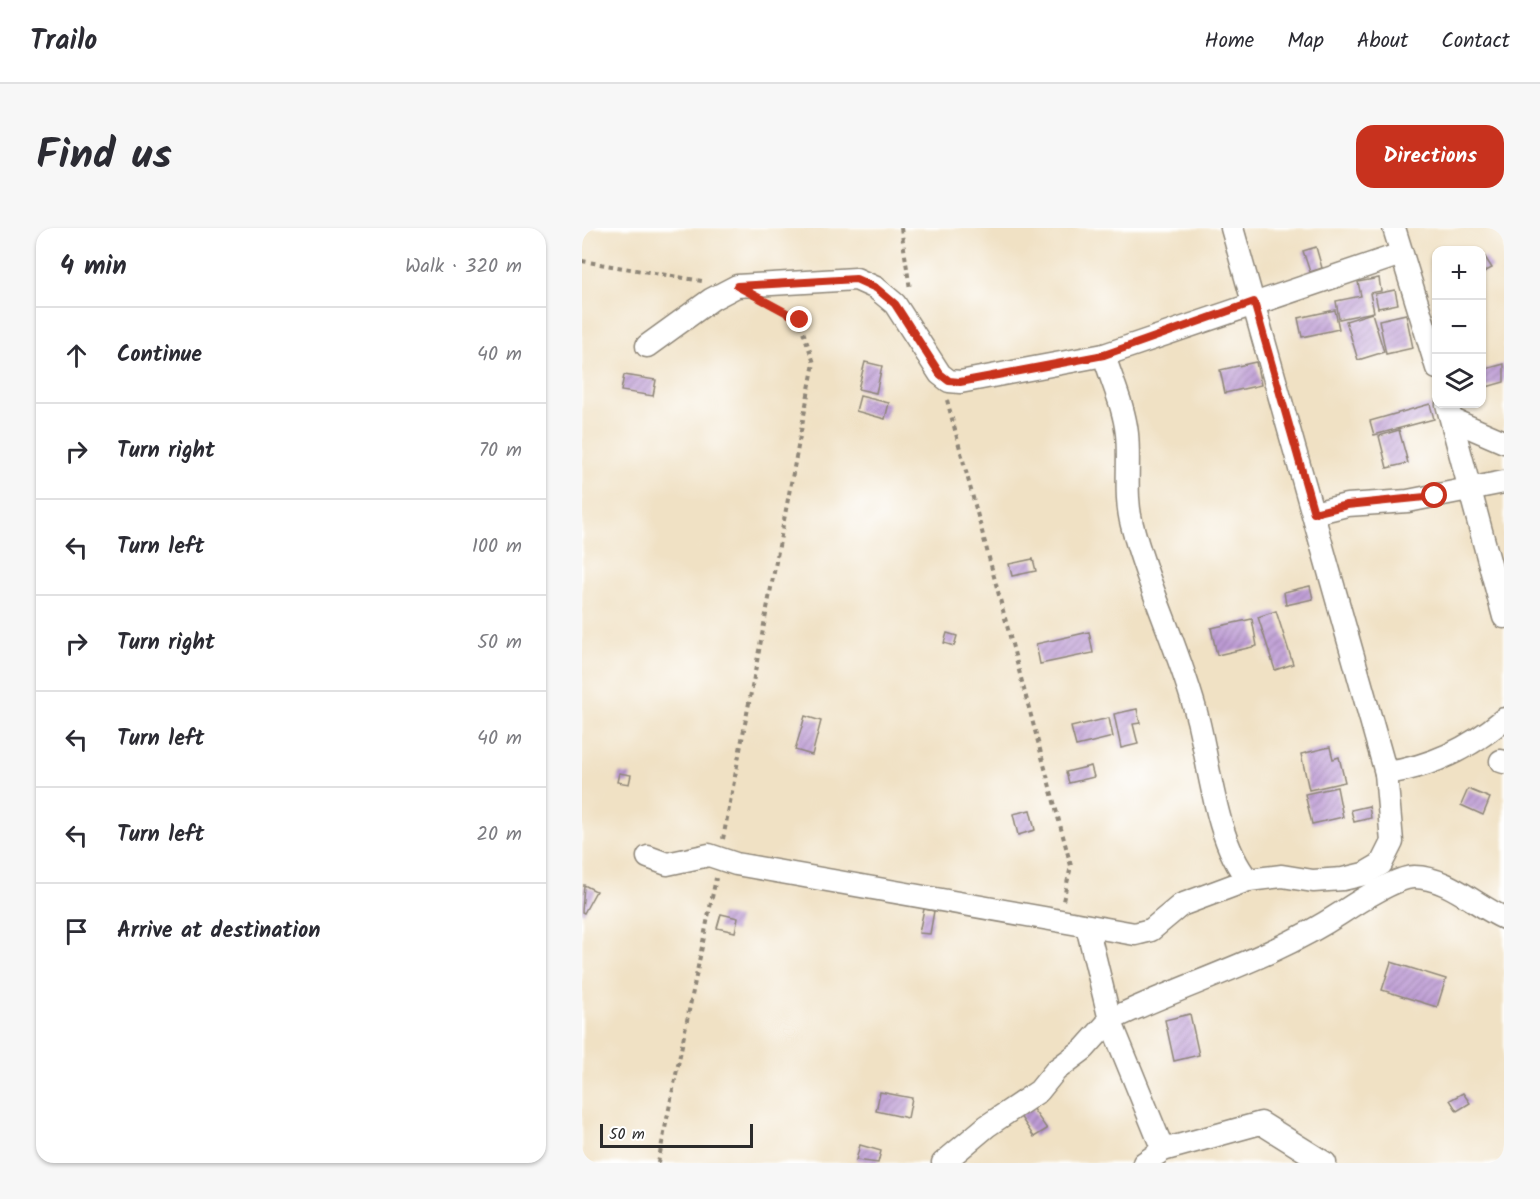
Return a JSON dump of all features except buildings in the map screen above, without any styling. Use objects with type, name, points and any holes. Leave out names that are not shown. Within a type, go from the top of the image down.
[{"type":"street","points":[[648,857],[667,864],[709,855],[719,860],[1058,922],[1136,934],[1150,930],[1181,905],[1248,880],[1282,876],[1313,881],[1342,879],[1364,874],[1381,864],[1392,843],[1386,773],[1232,228]]},
{"type":"street","points":[[1394,228],[1433,354]]},
{"type":"street","points":[[647,346],[712,299],[737,286],[856,279],[876,288],[895,304],[940,374],[949,381],[960,382],[1104,355],[1254,302],[1401,255]]},
{"type":"street","points":[[1104,355],[1127,434],[1128,499],[1136,539],[1187,680],[1220,815],[1239,868],[1248,880]]},
{"type":"street","points":[[1450,412],[1504,442]]},
{"type":"street","points":[[1450,412],[1504,617]]},
{"type":"street","points":[[1314,513],[1347,505],[1408,501],[1504,482]]},
{"type":"street","points":[[1386,773],[1406,771],[1440,759],[1504,719]]},
{"type":"street","points":[[943,1163],[987,1126],[1039,1091],[1056,1070],[1084,1049],[1110,1020],[1207,977],[1260,957],[1333,919],[1367,896],[1411,877],[1434,879],[1504,918]]},
{"type":"street","points":[[1087,926],[1110,1020],[1163,1150]]},
{"type":"street","points":[[1144,1163],[1163,1150],[1261,1123],[1325,1163]]},
{"type":"path","points":[[901,228],[911,297]]},
{"type":"path","points":[[582,261],[704,281]]},
{"type":"path","points":[[658,1163],[719,860],[814,363],[800,320],[768,303]]},
{"type":"path","points":[[940,374],[1071,866],[1058,922]]},
{"type":"route","points":[[800,320],[737,286],[856,279],[876,288],[895,304],[915,340],[940,374],[949,381],[960,382],[1104,355],[1254,302],[1314,513],[1347,505],[1389,503],[1435,496]]}]
